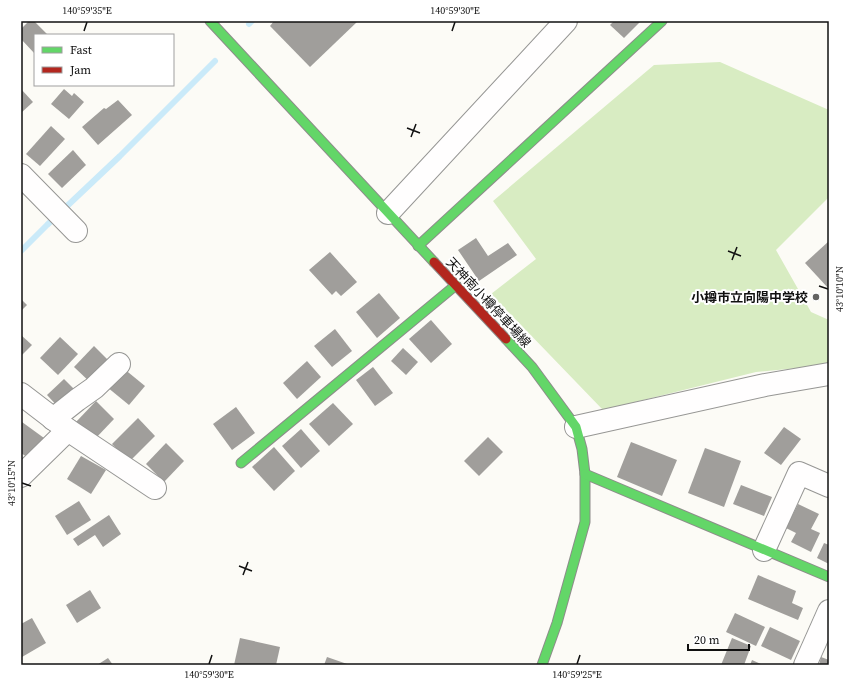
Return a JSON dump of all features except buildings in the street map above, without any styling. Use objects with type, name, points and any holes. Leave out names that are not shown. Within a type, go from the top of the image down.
[{"type":"street","name":"天神南小樽停車場線","points":[[210,21],[418,246],[532,366],[576,427],[582,449],[585,474],[585,522],[557,623],[542,665]]},
{"type":"street","points":[[388,213],[566,21]]},
{"type":"street","points":[[418,246],[662,21]]},
{"type":"street","points":[[21,175],[76,231]]},
{"type":"street","points":[[241,463],[456,285]]},
{"type":"street","points":[[21,476],[76,400],[94,388],[119,364]]},
{"type":"street","points":[[576,427],[765,385],[829,374]]},
{"type":"street","points":[[21,394],[60,424],[155,488]]},
{"type":"street","points":[[764,550],[799,473],[829,486]]},
{"type":"street","points":[[585,474],[829,577]]},
{"type":"street","points":[[805,665],[829,611]]},
{"type":"green space","points":[[720,62],[829,110],[829,197],[776,250],[811,312],[829,320],[829,365],[756,372],[603,410],[491,294],[536,259],[493,201],[654,65]]},
{"type":"waterway","points":[[249,24],[252,21]]},
{"type":"waterway","points":[[21,251],[120,156],[215,61]]},
{"type":"traffic: fast","points":[[210,21],[434,262]]},
{"type":"traffic: fast","points":[[418,246],[662,21]]},
{"type":"traffic: fast","points":[[241,463],[456,285]]},
{"type":"traffic: fast","points":[[506,339],[532,367],[576,427],[582,449],[585,474],[585,522],[557,623],[542,665]]},
{"type":"traffic: fast","points":[[585,474],[829,577]]},
{"type":"traffic: jam","points":[[434,262],[506,339]]},
{"type":"place","name":"小樽市立向陽中学校","points":[[816,297]]}]
